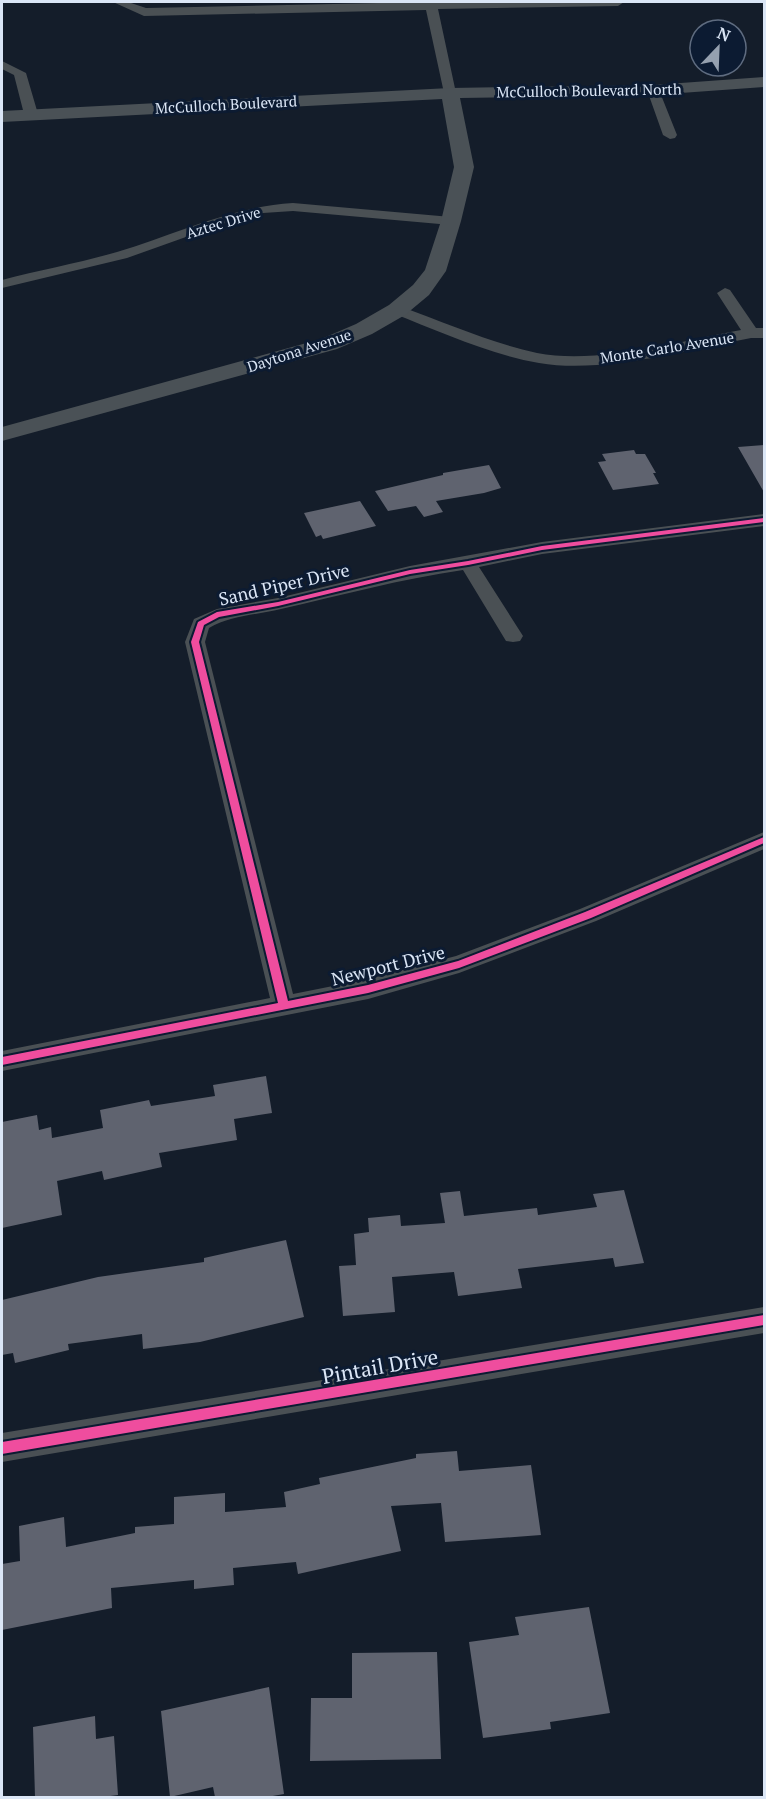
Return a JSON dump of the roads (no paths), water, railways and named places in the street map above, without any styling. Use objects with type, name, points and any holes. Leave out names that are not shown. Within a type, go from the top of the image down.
[{"type":"street","points":[[119,2],[144,12],[237,6],[618,2]]},
{"type":"street","points":[[431,4],[450,93]]},
{"type":"street","points":[[2,65],[20,73],[31,114]]},
{"type":"street","name":"McCulloch Boulevard North","points":[[450,93],[653,90],[765,82]]},
{"type":"street","points":[[653,90],[670,135]]},
{"type":"street","name":"McCulloch Boulevard","points":[[2,116],[450,93]]},
{"type":"street","name":"Daytona Avenue","points":[[2,434],[329,344],[364,329],[397,310],[421,290],[435,272],[464,167],[450,93]]},
{"type":"street","name":"Aztec Drive","points":[[2,284],[122,255],[223,219],[263,208],[293,207],[451,220]]},
{"type":"street","points":[[724,293],[758,333]]},
{"type":"street","name":"Monte Carlo Avenue","points":[[397,310],[507,350],[539,358],[573,361],[614,358],[758,333]]},
{"type":"street","name":"Sand Piper Drive","points":[[284,1006],[195,642],[197,630],[201,624],[217,615],[278,604],[410,572],[542,548],[765,520]]},
{"type":"street","points":[[468,563],[513,636]]},
{"type":"street","name":"Newport Drive","points":[[2,1061],[368,989],[459,964],[588,915],[765,840]]},
{"type":"street","name":"Pintail Drive","points":[[2,1448],[765,1320]]}]
